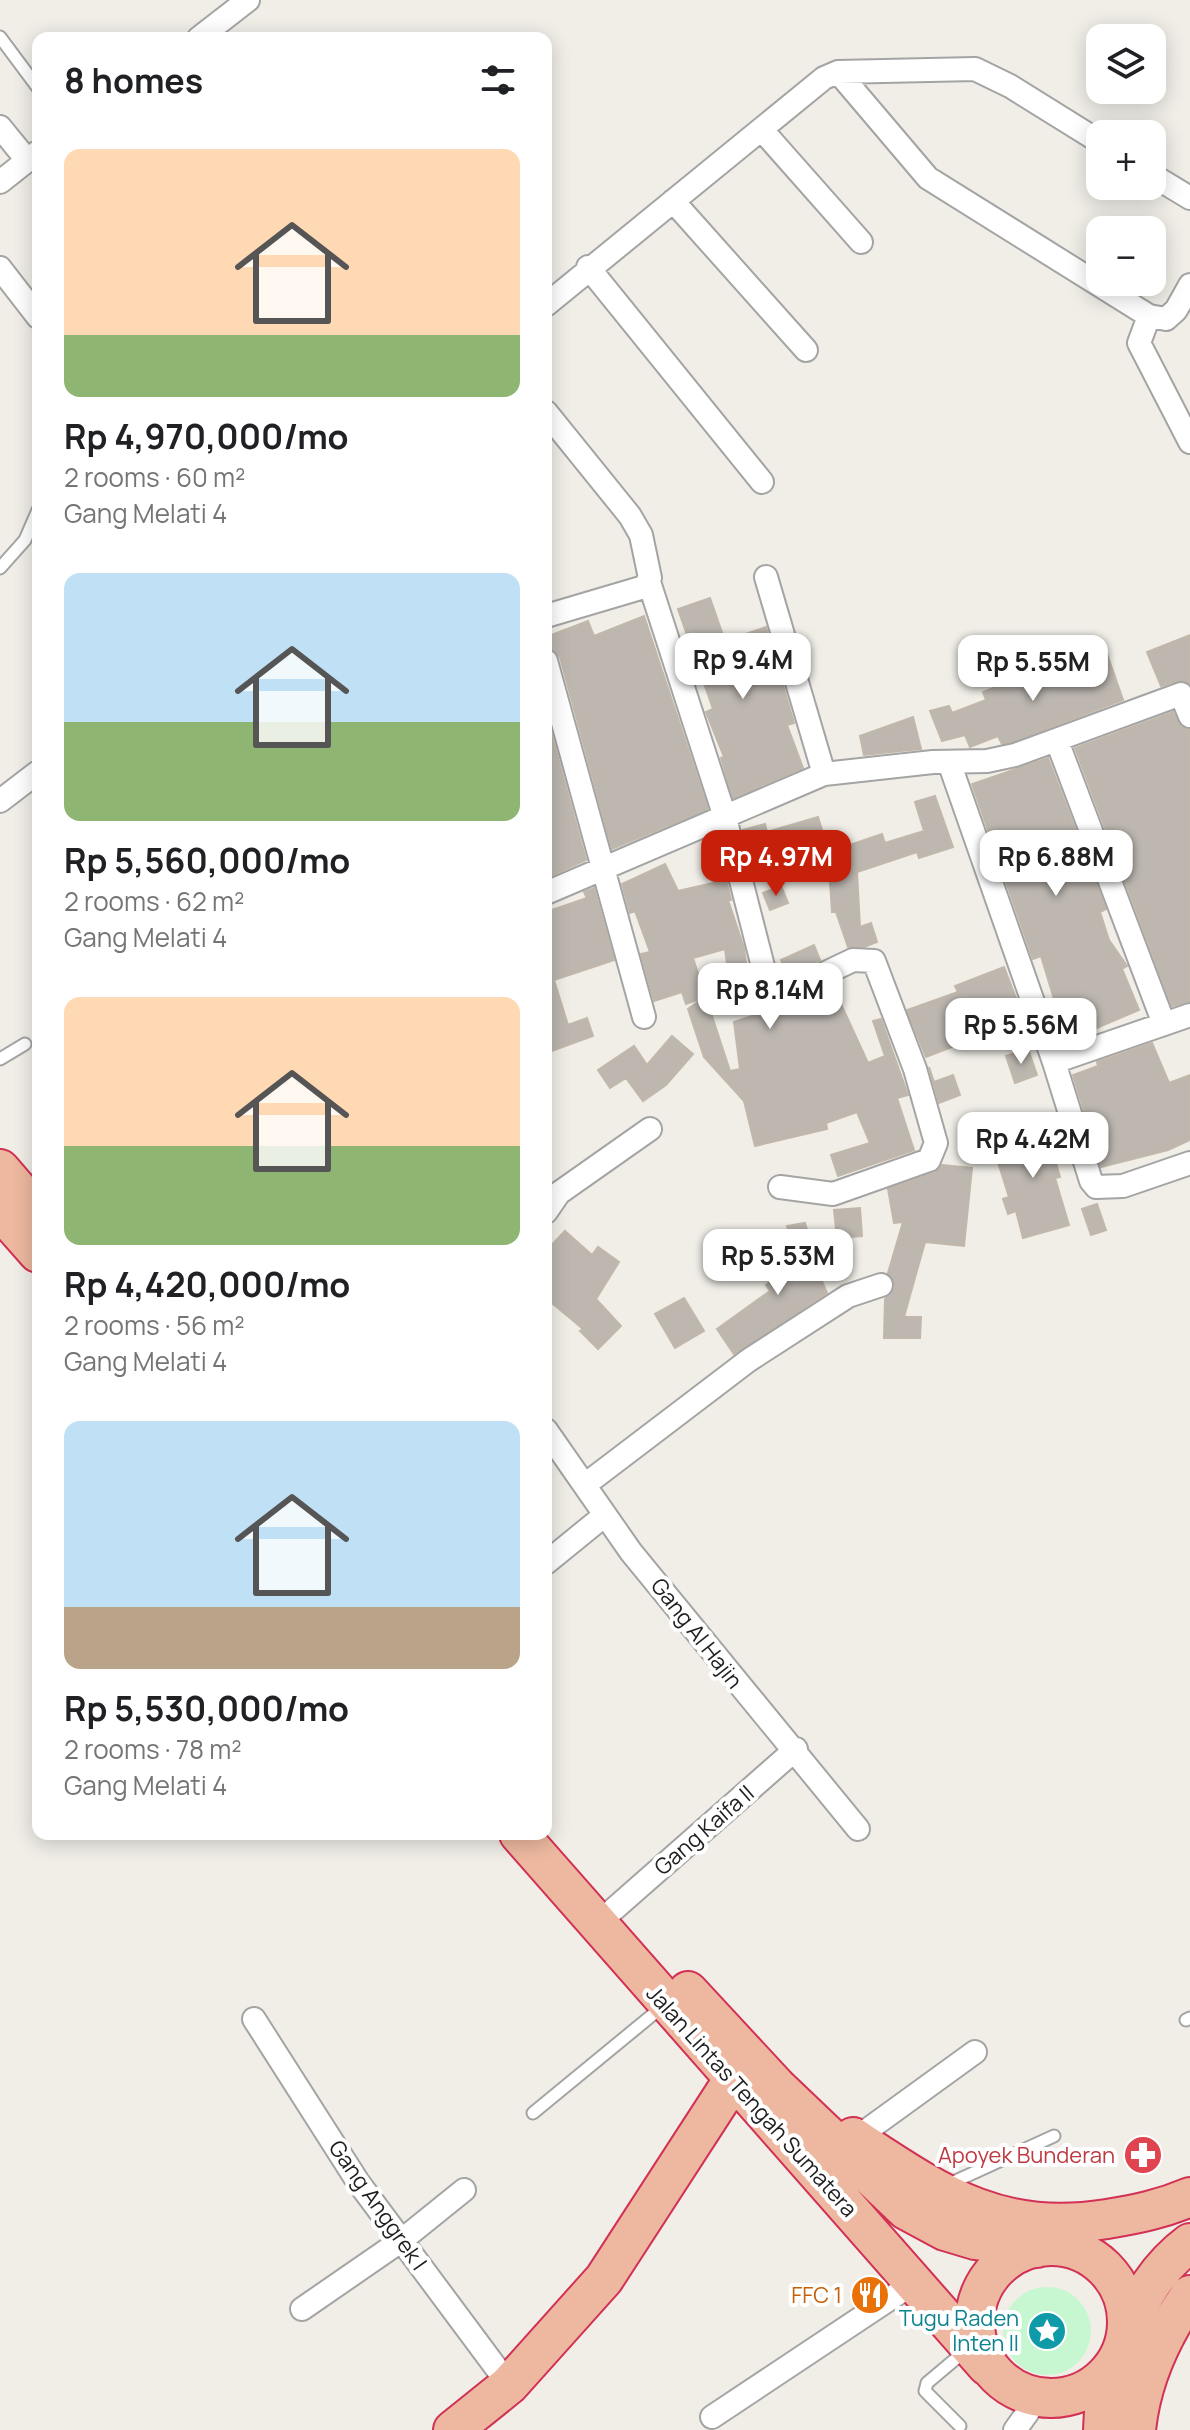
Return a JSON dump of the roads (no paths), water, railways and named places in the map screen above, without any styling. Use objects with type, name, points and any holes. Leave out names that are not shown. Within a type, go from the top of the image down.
[{"type":"highway","points":[[0,1169],[32,1206]]},
{"type":"highway","points":[[0,1210],[32,1246]]},
{"type":"highway","name":"Jalan Lintas Tengah Sumatera","points":[[552,1837],[613,1910],[777,2087],[906,2210],[955,2234],[1049,2247]]},
{"type":"highway","name":"Jalan Lintas Tengah Sumatera","points":[[524,1840],[665,2004],[987,2365],[1028,2424]]},
{"type":"highway","points":[[453,2430],[509,2385],[604,2279],[733,2080]]},
{"type":"highway","points":[[777,2087],[936,2190],[997,2216],[1056,2225],[1158,2211],[1190,2197]]},
{"type":"highway","points":[[1049,2247],[1087,2255],[1108,2271],[1122,2293],[1123,2344],[1102,2379],[1081,2393],[1044,2398],[987,2365],[976,2332],[981,2294],[1003,2264],[1049,2247],[1104,2244],[1150,2234],[1190,2215]]},
{"type":"highway","points":[[1103,2430],[1105,2392],[1142,2293],[1172,2256],[1190,2243]]},
{"type":"highway","points":[[1136,2430],[1141,2395],[1157,2353],[1190,2295]]},
{"type":"street","points":[[215,32],[248,0]]},
{"type":"street","points":[[552,300],[588,267],[824,78],[838,72],[975,69],[1010,86],[1086,133]]},
{"type":"street","points":[[838,72],[928,178],[1149,316],[1166,319],[1176,310],[1190,285]]},
{"type":"street","points":[[0,127],[32,155]]},
{"type":"street","points":[[762,130],[861,242]]},
{"type":"street","points":[[0,182],[32,157]]},
{"type":"street","points":[[1166,183],[1190,198]]},
{"type":"street","points":[[673,201],[806,350]]},
{"type":"street","points":[[588,267],[762,482]]},
{"type":"street","points":[[0,268],[32,309]]},
{"type":"street","points":[[1149,316],[1139,343],[1190,442]]},
{"type":"street","points":[[552,420],[641,535],[650,580],[724,814],[768,986],[778,993],[788,991],[853,960],[874,961],[915,1069],[935,1138],[936,1150],[929,1160],[833,1194],[780,1187]]},
{"type":"street","points":[[766,577],[824,774]]},
{"type":"street","points":[[552,614],[644,587],[650,580]]},
{"type":"street","points":[[552,683],[644,1017]]},
{"type":"street","points":[[552,891],[724,814],[824,774],[987,761],[1057,741],[1186,692],[1190,716]]},
{"type":"street","points":[[1057,741],[1164,1024]]},
{"type":"street","points":[[949,762],[1054,1062],[1085,1171],[1096,1187],[1123,1186],[1190,1163]]},
{"type":"street","points":[[0,801],[32,777]]},
{"type":"street","points":[[1054,1062],[1190,1015]]},
{"type":"street","points":[[552,1203],[559,1193],[650,1129]]},
{"type":"street","points":[[586,1484],[749,1360],[848,1296],[881,1285]]},
{"type":"street","name":"Gang Al Hajin","points":[[552,1438],[605,1515],[733,1679],[796,1749],[858,1829]]},
{"type":"street","points":[[552,1558],[605,1515]]},
{"type":"street","name":"Gang Kaifa II","points":[[613,1910],[796,1749]]},
{"type":"street","name":"Gang Anggrek I","points":[[254,2019],[358,2182],[509,2385]]},
{"type":"street","points":[[855,2139],[975,2052]]},
{"type":"street","points":[[302,2309],[402,2240],[464,2190]]},
{"type":"street","points":[[712,2417],[915,2282]]},
{"type":"lane","points":[[0,37],[32,80]]},
{"type":"lane","points":[[0,568],[25,540],[32,524]]},
{"type":"lane","points":[[0,1059],[25,1044]]},
{"type":"lane","points":[[533,2113],[665,2004]]},
{"type":"lane","points":[[936,2190],[1054,2136]]},
{"type":"lane","points":[[960,2426],[925,2391],[927,2383],[987,2365]]},
{"type":"place","name":"Apoyek Bunderan","points":[[1143,2155]]},
{"type":"place","name":"FFC 1","points":[[870,2295]]},
{"type":"place","name":"Tugu Raden Inten II","points":[[1047,2331]]}]
